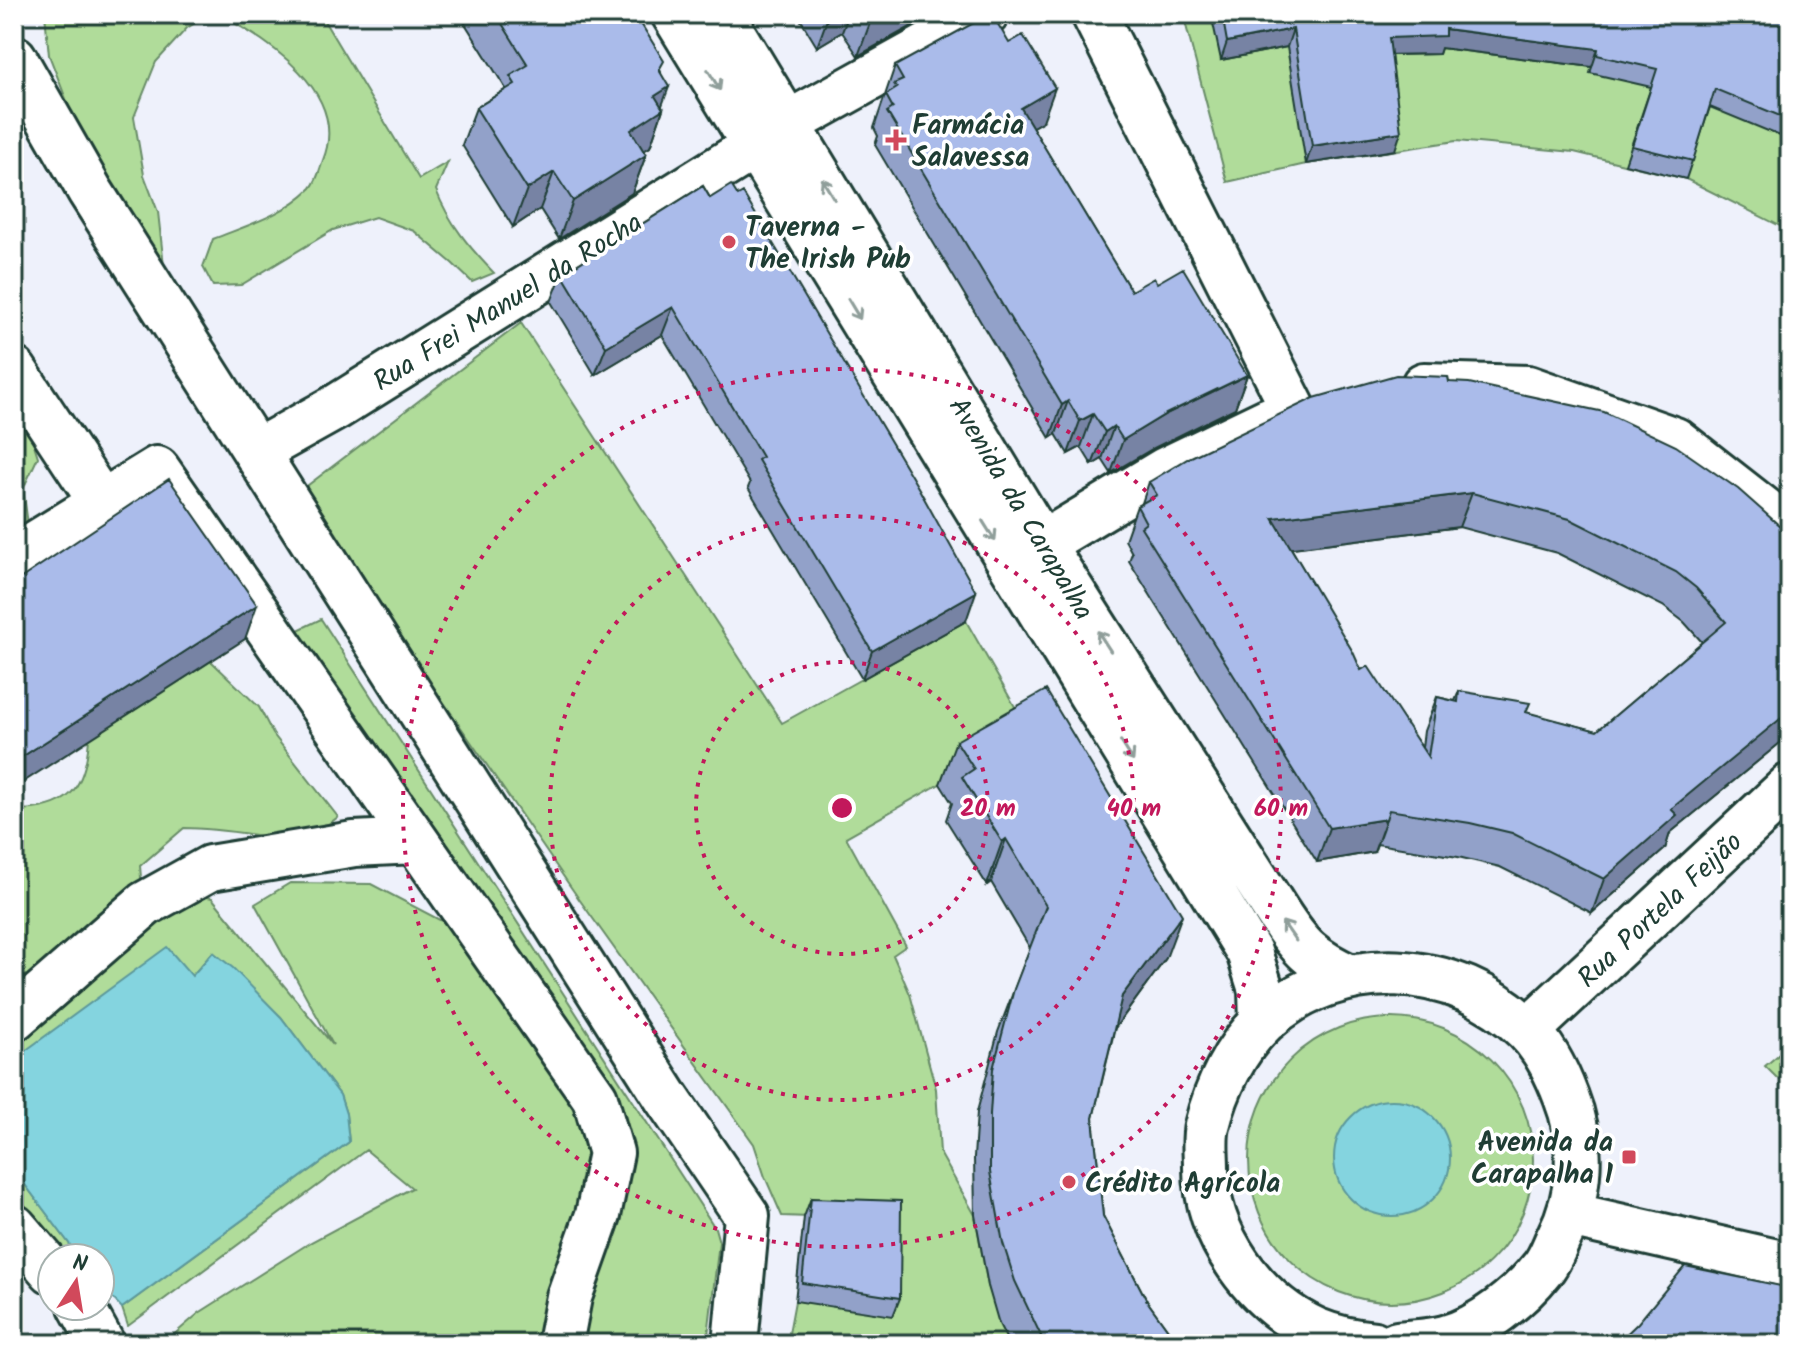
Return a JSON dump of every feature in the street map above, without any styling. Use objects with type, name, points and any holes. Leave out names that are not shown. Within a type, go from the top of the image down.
[{"type":"street","points":[[674,14],[772,135],[1249,952],[1261,990],[1262,1023]]},
{"type":"street","name":"Avenida da Carapalha","points":[[721,14],[772,135],[1042,544],[1295,940],[1320,963],[1350,977]]},
{"type":"street","name":"Rua Frei Manuel da Rocha","points":[[256,452],[335,408],[772,135],[986,14]]},
{"type":"street","points":[[1094,14],[1293,408]]},
{"type":"street","points":[[14,58],[27,115],[90,191],[666,1097],[747,1216],[735,1344]]},
{"type":"street","points":[[14,370],[102,503]]},
{"type":"street","points":[[1381,384],[1528,388],[1675,440],[1790,530]]},
{"type":"street","points":[[1042,544],[1165,470],[1293,408],[1335,397]]},
{"type":"street","points":[[14,557],[157,469],[595,1098],[611,1153],[598,1215],[569,1297],[560,1344]]},
{"type":"street","name":"Rua Portela Feijão","points":[[1528,1030],[1790,786]]},
{"type":"street","points":[[14,1018],[145,904],[210,868],[354,844],[416,841]]},
{"type":"street","points":[[1374,1344],[1315,1337],[1263,1296],[1226,1248],[1206,1190],[1206,1129],[1225,1072],[1262,1023],[1292,1000],[1325,984],[1378,972],[1433,976],[1484,996],[1528,1030],[1556,1071],[1574,1117],[1579,1166],[1570,1215],[1544,1268],[1501,1311],[1446,1338],[1397,1344]]},
{"type":"street","points":[[1570,1215],[1790,1265]]},
{"type":"street","points":[[14,1227],[36,1252]]},
{"type":"street","points":[[90,1322],[102,1344]]},
{"type":"green space","points":[[45,14],[210,14],[187,28],[156,62],[134,117],[144,175],[158,212],[164,266],[99,174],[49,55]]},
{"type":"green space","points":[[218,14],[320,14],[419,179],[448,162],[436,190],[460,234],[494,273],[472,282],[414,231],[375,217],[333,230],[241,285],[213,286],[203,267],[213,239],[277,212],[311,188],[323,160],[328,136],[325,113],[315,91],[299,72],[259,38]]},
{"type":"green space","points":[[1183,14],[1790,14],[1790,231],[1686,179],[1574,152],[1456,141],[1306,164],[1227,182]]},
{"type":"green space","points":[[521,323],[782,723],[966,621],[1030,733],[846,837],[906,946],[893,955],[910,994],[936,1089],[940,1153],[975,1215],[988,1286],[1011,1344],[787,1344],[795,1301],[894,1220],[782,1216],[754,1144],[579,899],[299,492]]},
{"type":"green space","points":[[14,401],[29,429],[38,457],[23,489],[29,531],[14,549]]},
{"type":"green space","points":[[321,619],[715,1228],[719,1242],[707,1344],[575,1344],[590,1293],[618,1230],[627,1149],[294,632]]},
{"type":"green space","points":[[211,661],[259,707],[273,734],[338,817],[306,841],[184,828],[140,866],[142,889],[14,1002],[14,810],[60,802],[77,785],[83,772],[89,739]]},
{"type":"green space","points":[[290,883],[371,884],[459,930],[585,1115],[588,1180],[543,1344],[163,1344],[199,1313],[311,1242],[412,1188],[366,1150],[128,1326],[122,1308],[349,1142],[340,1095],[281,1017],[213,952],[192,976],[14,1059],[14,1040],[193,894],[212,898],[333,1045],[255,904]]},
{"type":"green space","points":[[1405,1018],[1446,1028],[1492,1059],[1523,1105],[1531,1132],[1531,1188],[1523,1215],[1492,1261],[1446,1292],[1419,1300],[1377,1302],[1336,1292],[1290,1261],[1259,1215],[1251,1188],[1249,1146],[1259,1105],[1290,1059],[1336,1028],[1363,1020]]},
{"type":"green space","points":[[1790,1045],[1790,1080],[1777,1078],[1765,1066]]},
{"type":"green space","points":[[14,1170],[68,1242],[49,1242],[14,1197]]},
{"type":"water","points":[[167,947],[192,976],[213,952],[281,1017],[340,1095],[349,1142],[122,1308],[116,1302],[116,1242],[68,1242],[14,1170],[14,1059]]},
{"type":"water","points":[[1392,1100],[1414,1105],[1433,1117],[1445,1136],[1450,1158],[1445,1180],[1433,1199],[1414,1211],[1392,1216],[1370,1211],[1351,1199],[1339,1180],[1334,1158],[1339,1136],[1351,1117],[1370,1105]]},
{"type":"building","points":[[496,14],[635,14],[664,61],[659,70],[669,87],[655,96],[663,109],[631,130],[646,155],[573,201],[554,172],[527,189],[476,108],[515,84],[510,76],[528,65]]},
{"type":"building","points":[[864,14],[886,14],[870,23]]},
{"type":"building","points":[[990,14],[1009,43],[1023,35],[1055,88],[1021,108],[1131,291],[1154,278],[1157,283],[1183,268],[1247,375],[1166,414],[1123,440],[1114,426],[1105,432],[1093,414],[1080,421],[1068,401],[1062,405],[887,112],[893,108],[886,95],[897,88],[894,84],[903,80],[895,66]]},
{"type":"building","points":[[1222,14],[1790,14],[1790,120],[1715,89],[1693,161],[1632,146],[1657,69],[1597,55],[1598,49],[1445,29],[1445,36],[1389,38],[1401,132],[1312,146],[1293,29],[1227,42]]},
{"type":"building","points":[[731,185],[738,196],[743,193],[919,489],[976,592],[872,651],[758,460],[762,457],[673,307],[606,347],[562,274],[703,186],[710,198]]},
{"type":"building","points":[[1396,375],[1448,377],[1449,382],[1469,383],[1604,412],[1676,446],[1738,489],[1790,535],[1790,711],[1671,809],[1677,815],[1604,879],[1512,833],[1470,823],[1389,810],[1386,819],[1329,828],[1141,527],[1146,523],[1137,506],[1157,495],[1149,482],[1189,458],[1314,398]],"holes":[[[1472,493],[1570,519],[1676,572],[1696,588],[1726,622],[1597,731],[1526,712],[1530,703],[1459,691],[1458,702],[1437,697],[1428,757],[1368,666],[1361,670],[1273,518]]]},
{"type":"building","points":[[169,479],[257,605],[14,762],[14,583]]},
{"type":"building","points":[[1046,690],[1182,915],[1122,996],[1093,1118],[1103,1216],[1147,1301],[1178,1344],[1047,1344],[1015,1281],[1003,1243],[990,1172],[993,1069],[1014,989],[1046,906],[1006,839],[1002,842],[962,777],[974,769],[956,741]]},
{"type":"building","points":[[811,1198],[901,1201],[900,1298],[802,1283]]},
{"type":"building","points":[[1685,1266],[1790,1288],[1790,1344],[1616,1344],[1638,1323]]},
{"type":"place","name":"Farmácia Salavessa","points":[[896,140]]},
{"type":"place","name":"Taverna - The Irish Pub","points":[[729,242]]},
{"type":"place","name":"Avenida da Carapalha 1","points":[[1629,1157]]},
{"type":"place","name":"Crédito Agrícola","points":[[1069,1182]]}]
